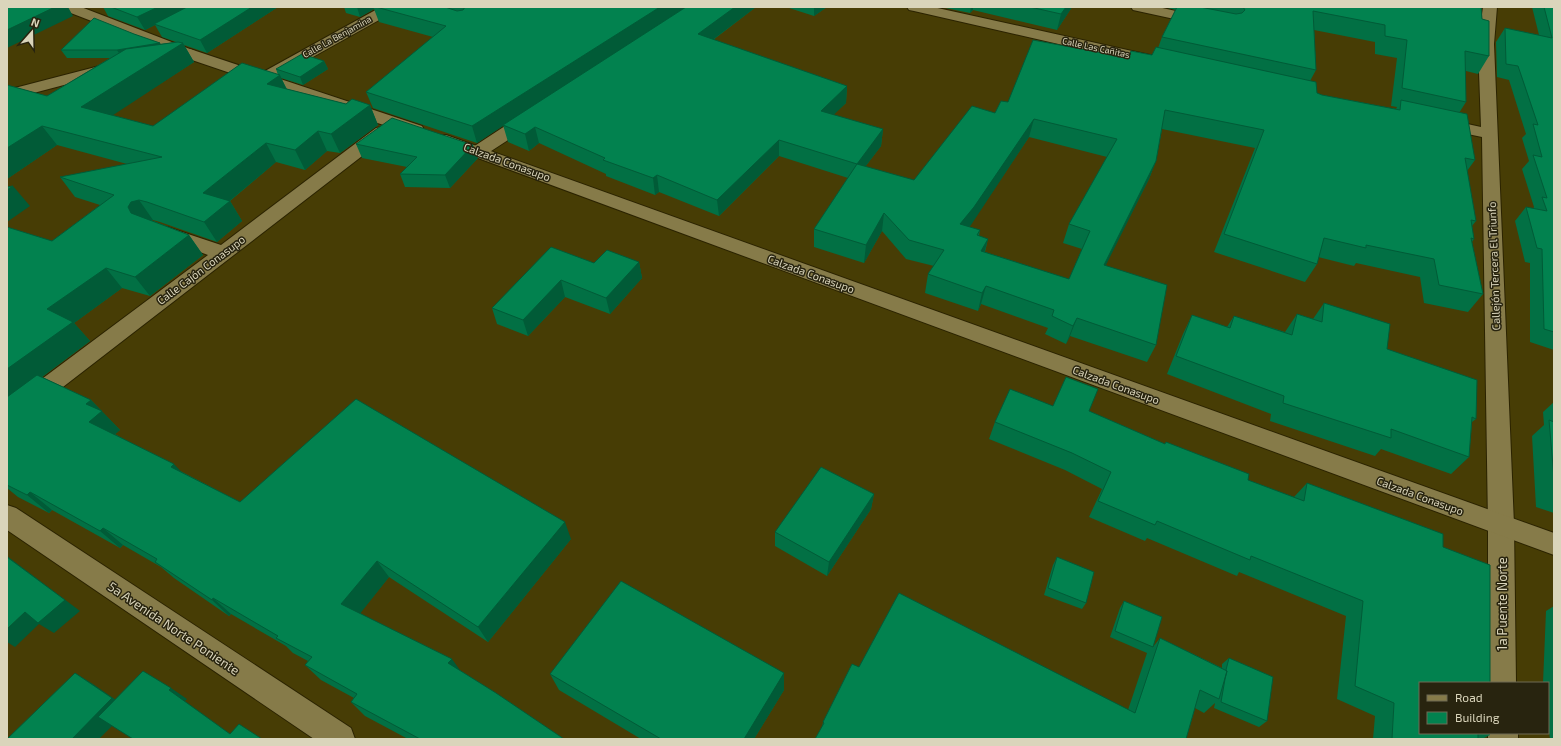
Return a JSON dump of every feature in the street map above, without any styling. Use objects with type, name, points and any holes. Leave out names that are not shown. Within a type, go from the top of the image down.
[{"type":"street","name":"Calzada Conasupo","points":[[68,7],[144,38],[479,151],[890,303],[1554,544]]},
{"type":"street","name":"Calle La Benjamina","points":[[262,79],[392,7]]},
{"type":"street","name":"Calle Las Cañitas","points":[[914,7],[1173,65]]},
{"type":"street","points":[[1138,7],[1213,23]]},
{"type":"street","name":"Callejón Tercera El Triunfo","points":[[1490,7],[1486,44],[1501,525]]},
{"type":"street","points":[[144,38],[165,27]]},
{"type":"street","points":[[147,60],[190,54]]},
{"type":"street","points":[[7,95],[126,64]]},
{"type":"street","points":[[479,151],[545,108]]},
{"type":"street","points":[[1428,121],[1490,134]]},
{"type":"street","name":"Calle Cajón Conasupo","points":[[7,418],[394,123]]},
{"type":"street","points":[[153,227],[223,253]]},
{"type":"street","name":"5a Avenida Norte Poniente","points":[[8,518],[340,739]]},
{"type":"street","name":"1a Puente Norte","points":[[1501,525],[1502,682]]},
{"type":"building","points":[[7,7],[55,7],[7,30]]},
{"type":"building","points":[[111,7],[158,7],[137,17]]},
{"type":"building","points":[[187,7],[252,7],[200,40],[154,24]]},
{"type":"building","points":[[376,7],[445,7],[457,11],[463,10],[465,7],[660,7],[472,126],[366,92],[446,26]]},
{"type":"building","points":[[686,7],[735,7],[698,34],[847,86],[821,111],[883,129],[857,164],[779,140],[717,200],[657,175],[653,178],[603,160],[605,158],[535,127],[525,134],[503,125]]},
{"type":"building","points":[[1030,7],[1066,7],[1061,14]]},
{"type":"building","points":[[1177,7],[1200,7],[1236,14],[1242,13],[1245,10],[1243,7],[1481,7],[1482,19],[1489,21],[1489,56],[1465,51],[1466,102],[1402,88],[1407,40],[1385,36],[1385,25],[1313,11],[1316,70],[1162,37]]},
{"type":"building","points":[[1544,7],[1554,7],[1554,332],[1544,329],[1542,249],[1537,248],[1526,207],[1547,211],[1542,197],[1547,198],[1533,155],[1542,157],[1533,124],[1538,125],[1518,66],[1506,64],[1505,28],[1552,38]]},
{"type":"building","points":[[94,18],[160,43],[117,50],[61,50]]},
{"type":"building","points":[[1033,40],[1129,58],[1131,51],[1152,55],[1156,47],[1316,82],[1317,93],[1322,95],[1400,110],[1401,100],[1467,114],[1475,160],[1465,158],[1476,221],[1471,220],[1474,239],[1471,238],[1483,294],[1439,285],[1434,259],[1366,245],[1366,248],[1324,238],[1317,264],[1224,234],[1264,130],[1165,110],[1156,161],[1104,265],[1167,285],[1156,345],[1077,318],[1073,326],[1052,316],[1054,310],[986,286],[982,293],[928,274],[944,250],[909,240],[884,213],[866,245],[814,229],[857,164],[914,180],[972,106],[995,113],[1001,101],[1008,102]],"holes":[[[1034,119],[1117,139],[1069,224],[1090,231],[1069,279],[981,251],[988,239],[977,235],[980,230],[960,224],[974,207]]]},
{"type":"building","points":[[178,42],[183,43],[81,107],[153,126],[242,63],[280,75],[267,84],[346,104],[352,99],[370,105],[331,134],[318,131],[295,150],[266,143],[203,193],[230,201],[204,222],[147,202],[139,200],[131,202],[128,207],[131,213],[189,235],[135,277],[106,268],[47,309],[73,322],[7,369],[7,227],[52,241],[114,195],[60,177],[162,157],[42,126],[7,148],[7,85],[47,96],[126,49]]},
{"type":"building","points":[[302,54],[324,61],[300,77],[276,69]]},
{"type":"building","points":[[392,118],[473,145],[445,175],[400,174],[417,157],[356,144]]},
{"type":"building","points":[[551,247],[594,263],[607,250],[639,262],[606,298],[561,280],[523,320],[492,308]]},
{"type":"building","points":[[1324,303],[1390,324],[1387,349],[1477,380],[1476,419],[1472,417],[1469,457],[1391,429],[1391,438],[1283,403],[1284,396],[1176,356],[1192,315],[1230,328],[1234,316],[1292,335],[1297,314],[1322,322]]},
{"type":"building","points":[[37,375],[91,400],[86,404],[102,411],[89,422],[174,464],[171,467],[240,502],[356,399],[565,522],[478,627],[377,561],[341,604],[452,659],[448,663],[496,693],[564,739],[420,739],[351,702],[357,694],[305,665],[312,657],[276,638],[278,636],[213,598],[212,600],[155,562],[157,559],[103,528],[100,531],[30,492],[27,495],[7,485],[7,397]]},
{"type":"building","points":[[1066,377],[1098,389],[1089,411],[1165,444],[1166,442],[1249,474],[1248,480],[1304,501],[1307,483],[1443,534],[1443,547],[1490,565],[1490,682],[1419,682],[1419,734],[1478,734],[1478,739],[1392,739],[1394,703],[1355,686],[1363,601],[1251,556],[1250,560],[1157,521],[1155,525],[1098,501],[1111,472],[1072,453],[995,422],[1010,389],[1053,406]]},
{"type":"building","points":[[1549,420],[1554,422],[1554,478]]},
{"type":"building","points":[[821,467],[874,494],[829,562],[775,532]]},
{"type":"building","points":[[7,557],[65,600],[38,623],[25,612],[7,629]]},
{"type":"building","points":[[1057,557],[1094,572],[1086,603],[1048,588]]},
{"type":"building","points":[[621,581],[784,673],[744,739],[661,739],[550,674]]},
{"type":"building","points":[[899,593],[1135,713],[1160,638],[1227,671],[1219,699],[1200,690],[1186,739],[815,739],[852,664],[859,667]]},
{"type":"building","points":[[1124,601],[1162,617],[1153,647],[1115,631]]},
{"type":"building","points":[[1229,658],[1273,677],[1267,721],[1221,702]]},
{"type":"building","points":[[143,671],[171,688],[169,690],[230,734],[239,724],[262,739],[133,739],[98,717]]},
{"type":"building","points":[[75,673],[112,698],[72,739],[7,739]]}]
